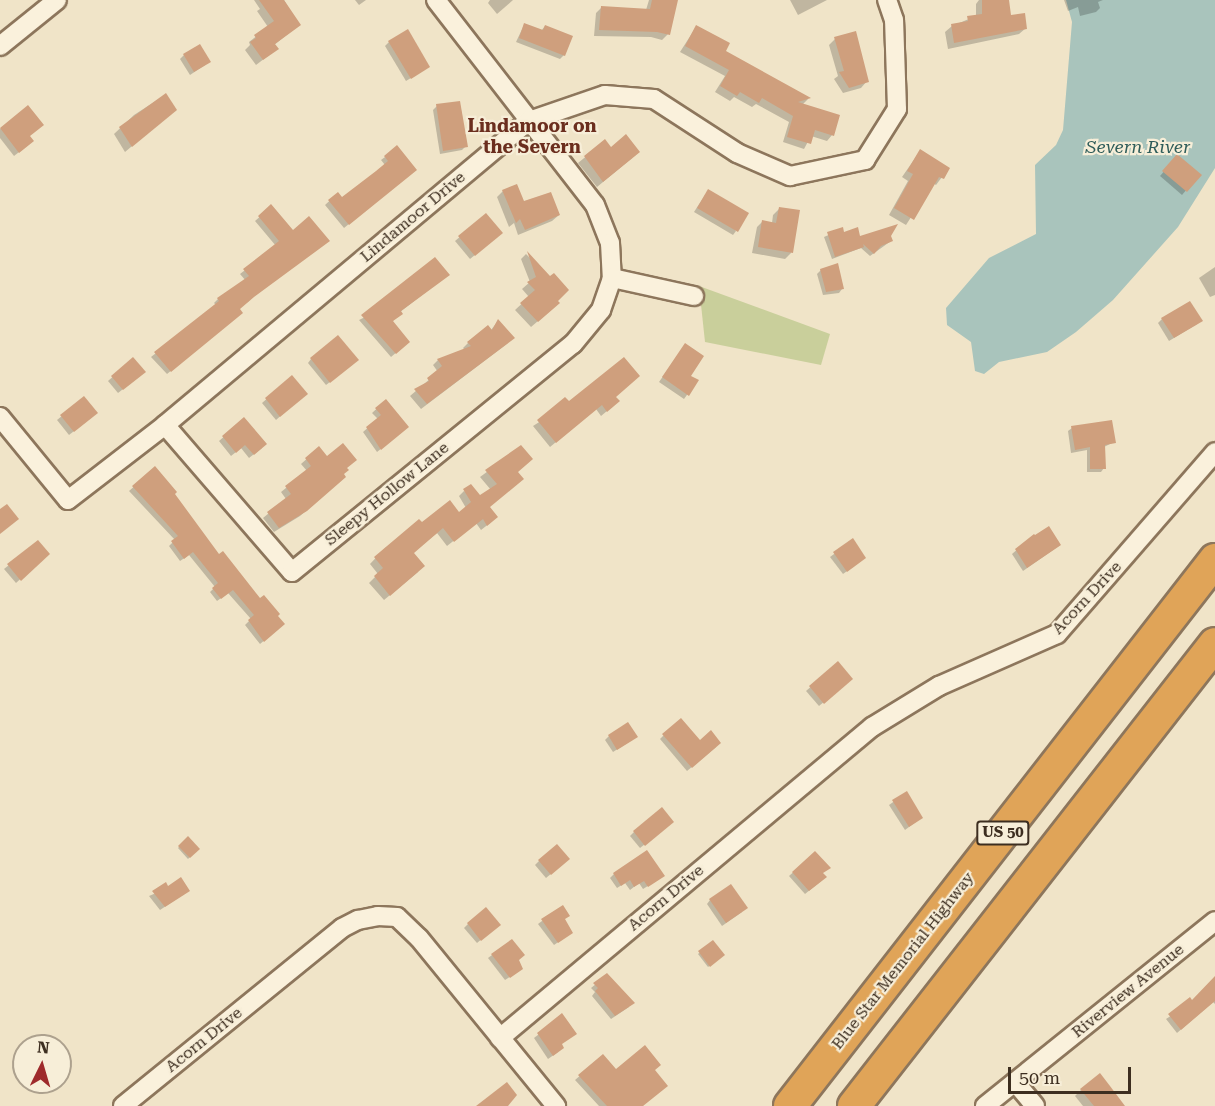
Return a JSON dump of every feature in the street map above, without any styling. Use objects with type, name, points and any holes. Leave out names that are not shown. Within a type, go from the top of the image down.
[{"type":"highway","name":"Blue Star Memorial Highway","points":[[790,1106],[1215,560]]},
{"type":"highway","name":"US 50","points":[[854,1106],[1215,644]]},
{"type":"street","points":[[0,46],[57,0]]},
{"type":"street","points":[[436,0],[596,205],[610,243],[612,278],[694,296]]},
{"type":"street","name":"Lindamoor Drive","points":[[0,417],[68,500],[165,425],[529,121],[605,95],[654,99],[737,153],[790,176],[866,160],[897,109],[894,20],[887,0]]},
{"type":"street","name":"Sleepy Hollow Lane","points":[[165,425],[292,572],[573,344],[601,310],[612,278]]},
{"type":"street","name":"Acorn Drive","points":[[123,1106],[342,928],[358,920],[378,916],[397,917],[419,938],[500,1038],[872,727],[939,686],[1057,634],[1215,452]]},
{"type":"street","name":"Riverview Avenue","points":[[985,1106],[1215,921]]},
{"type":"street","points":[[500,1038],[556,1106]]},
{"type":"street","points":[[1015,1082],[1035,1106]]},
{"type":"green space","points":[[699,286],[830,334],[821,365],[705,342]]},
{"type":"water","name":"Severn River","points":[[1066,0],[1215,0],[1215,168],[1178,227],[1113,300],[1076,332],[1047,352],[999,362],[984,374],[975,371],[971,342],[947,325],[946,308],[989,258],[1036,234],[1035,165],[1056,145],[1063,130],[1072,22]]},
{"type":"building","points":[[259,0],[284,0],[301,25],[275,44],[279,49],[263,60],[250,42],[256,38],[254,35],[274,21]]},
{"type":"building","points":[[652,0],[678,0],[670,35],[657,32],[599,30],[601,6],[650,9]]},
{"type":"building","points":[[982,0],[1009,0],[1011,15],[1025,13],[1027,29],[954,43],[951,24],[968,21],[967,16],[982,14]]},
{"type":"building","points":[[524,23],[543,30],[545,25],[573,36],[565,56],[519,38]]},
{"type":"building","points":[[696,25],[730,43],[726,51],[811,98],[798,102],[840,115],[834,136],[815,130],[811,144],[787,137],[793,116],[762,98],[759,103],[740,92],[737,96],[720,86],[729,70],[685,46]]},
{"type":"building","points":[[408,29],[430,67],[411,79],[388,41]]},
{"type":"building","points":[[856,31],[869,82],[849,88],[839,72],[844,71],[834,37]]},
{"type":"building","points":[[200,44],[211,62],[194,72],[183,54]]},
{"type":"building","points":[[166,93],[177,110],[132,147],[119,127]]},
{"type":"building","points":[[460,101],[468,147],[443,151],[436,104]]},
{"type":"building","points":[[28,105],[44,125],[30,136],[34,141],[19,153],[0,128]]},
{"type":"building","points":[[626,134],[640,152],[603,182],[584,156],[605,139],[611,147]]},
{"type":"building","points":[[397,145],[417,170],[349,225],[328,200],[338,192],[342,197],[376,171],[388,161],[384,156]]},
{"type":"building","points":[[920,149],[950,168],[944,179],[939,177],[914,220],[894,208],[913,174],[907,171]]},
{"type":"building","points":[[1177,154],[1202,175],[1187,192],[1162,171]]},
{"type":"building","points":[[517,184],[524,201],[551,192],[560,215],[525,230],[520,219],[516,223],[502,190]]},
{"type":"building","points":[[708,189],[749,213],[738,232],[697,208]]},
{"type":"building","points":[[271,204],[293,230],[309,216],[330,241],[254,297],[240,309],[243,313],[171,372],[154,352],[219,301],[217,298],[249,276],[243,269],[279,241],[258,216]]},
{"type":"building","points":[[779,207],[800,210],[793,253],[758,247],[762,220],[776,223]]},
{"type":"building","points":[[486,213],[503,233],[475,256],[458,236]]},
{"type":"building","points":[[898,224],[891,236],[893,241],[881,246],[874,254],[863,244],[864,247],[835,257],[827,232],[843,227],[844,232],[858,227],[860,236]]},
{"type":"building","points":[[527,251],[550,276],[554,273],[569,290],[558,301],[560,303],[538,322],[520,303],[535,290],[527,282],[536,277]]},
{"type":"building","points":[[435,257],[450,275],[401,311],[403,314],[393,321],[410,342],[396,354],[361,315]]},
{"type":"building","points":[[838,263],[844,289],[826,292],[820,269]]},
{"type":"building","points":[[1190,301],[1203,321],[1174,338],[1161,318]]},
{"type":"building","points":[[498,319],[515,338],[427,404],[414,389],[429,381],[427,378],[442,366],[437,359],[471,346],[467,342],[488,325],[492,330]]},
{"type":"building","points":[[338,335],[359,360],[330,383],[310,358]]},
{"type":"building","points":[[685,343],[704,356],[691,376],[699,380],[689,396],[662,377]]},
{"type":"building","points":[[133,357],[146,372],[123,390],[111,376]]},
{"type":"building","points":[[624,357],[640,376],[616,397],[620,401],[607,412],[602,405],[556,443],[537,420],[565,397],[569,401]]},
{"type":"building","points":[[292,375],[308,394],[280,417],[265,398]]},
{"type":"building","points":[[84,396],[98,413],[74,432],[60,415]]},
{"type":"building","points":[[386,399],[409,427],[381,450],[366,427],[381,415],[375,408]]},
{"type":"building","points":[[244,417],[267,444],[254,455],[245,445],[236,453],[222,436]]},
{"type":"building","points":[[1112,420],[1116,443],[1105,445],[1106,469],[1090,469],[1090,447],[1075,450],[1071,426]]},
{"type":"building","points":[[343,443],[357,460],[347,468],[349,470],[344,474],[346,477],[307,511],[279,528],[267,512],[291,494],[285,486],[311,466],[305,458],[319,446],[327,456]]},
{"type":"building","points":[[521,445],[533,459],[518,472],[524,479],[490,507],[498,517],[487,526],[483,519],[454,542],[443,528],[414,553],[425,566],[390,596],[374,576],[383,568],[374,557],[419,519],[422,522],[450,500],[459,512],[471,502],[463,489],[471,484],[480,495],[497,484],[485,470]]},
{"type":"building","points":[[155,466],[177,492],[175,494],[219,554],[223,551],[260,598],[264,595],[280,614],[278,616],[285,624],[264,642],[248,620],[254,615],[233,590],[221,599],[212,588],[218,583],[193,552],[184,559],[171,541],[178,536],[132,486]]},
{"type":"building","points":[[7,504],[19,519],[0,534],[0,509]]},
{"type":"building","points":[[1049,526],[1061,545],[1027,568],[1015,549]]},
{"type":"building","points":[[853,538],[866,558],[847,572],[833,552]]},
{"type":"building","points":[[38,540],[50,554],[21,581],[7,564]]},
{"type":"building","points":[[838,661],[853,679],[824,704],[809,686]]},
{"type":"building","points":[[681,718],[700,740],[711,730],[721,743],[692,768],[662,734]]},
{"type":"building","points":[[628,722],[638,737],[617,750],[608,735]]},
{"type":"building","points":[[907,791],[923,818],[909,827],[892,800]]},
{"type":"building","points":[[662,807],[674,822],[645,846],[633,831]]},
{"type":"building","points":[[188,836],[200,849],[190,858],[178,846]]},
{"type":"building","points":[[557,844],[570,859],[551,875],[538,860]]},
{"type":"building","points":[[647,850],[665,876],[648,887],[644,881],[634,887],[630,880],[621,886],[613,873]]},
{"type":"building","points":[[815,851],[831,868],[823,873],[827,877],[809,891],[792,872]]},
{"type":"building","points":[[181,877],[190,891],[165,907],[152,891],[166,882],[168,886]]},
{"type":"building","points":[[731,884],[748,908],[726,923],[709,899]]},
{"type":"building","points":[[563,905],[570,916],[565,919],[573,933],[558,943],[541,919]]},
{"type":"building","points":[[486,907],[501,925],[481,941],[467,923]]},
{"type":"building","points":[[512,939],[525,955],[519,960],[523,969],[510,978],[491,954]]},
{"type":"building","points":[[713,940],[725,955],[710,967],[698,951]]},
{"type":"building","points":[[607,973],[635,1003],[615,1016],[595,991],[598,988],[593,983]]},
{"type":"building","points":[[1215,976],[1215,1001],[1181,1030],[1168,1014],[1190,997],[1192,1000]]},
{"type":"building","points":[[562,1013],[577,1034],[562,1044],[564,1048],[553,1056],[537,1033]]},
{"type":"building","points":[[645,1045],[661,1065],[655,1070],[668,1086],[643,1106],[607,1106],[578,1075],[603,1054],[616,1069]]},
{"type":"building","points":[[1100,1073],[1125,1106],[1094,1106],[1080,1089]]},
{"type":"building","points":[[507,1082],[517,1095],[508,1106],[476,1106]]},
{"type":"district","name":"Lindamoor on the Severn","points":[[532,137]]}]
